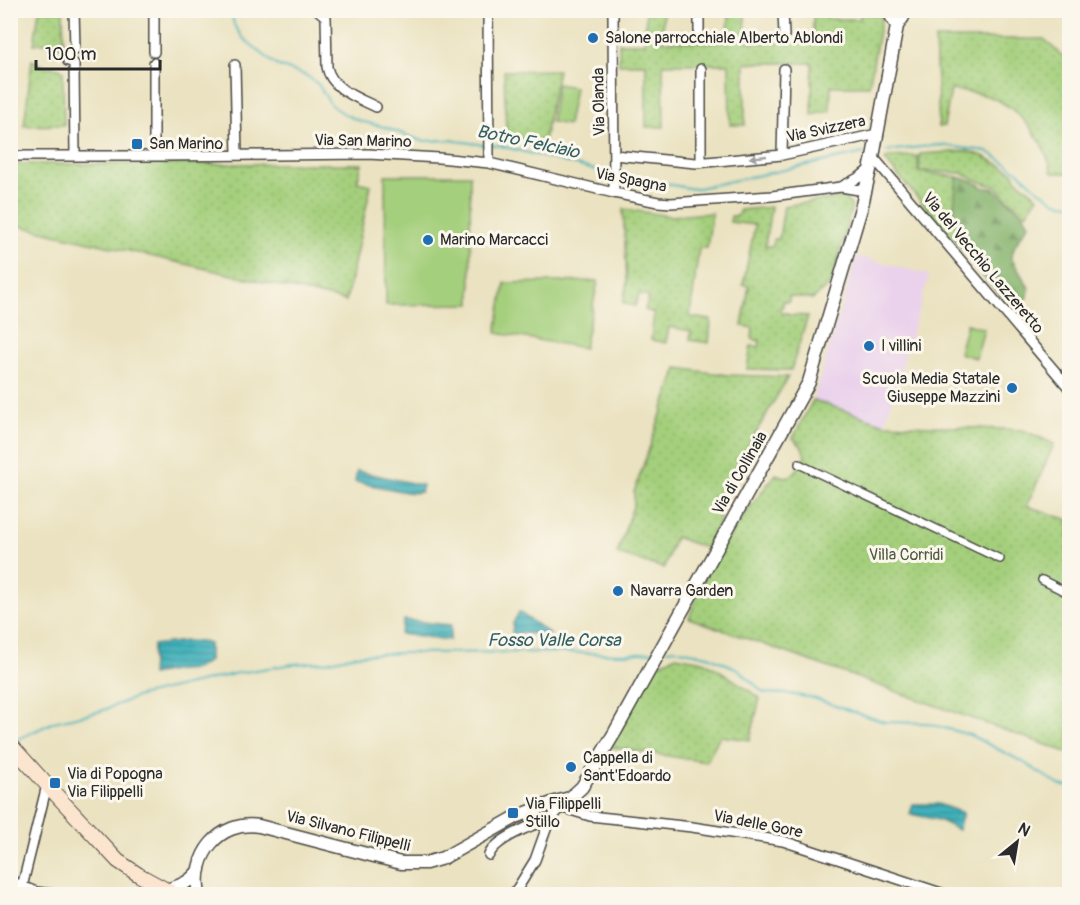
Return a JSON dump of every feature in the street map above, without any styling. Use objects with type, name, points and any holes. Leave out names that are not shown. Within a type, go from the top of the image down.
[{"type":"main road","points":[[10,744],[118,861],[170,892]]},
{"type":"street","points":[[74,10],[75,49],[66,58],[74,64],[75,156]]},
{"type":"street","points":[[154,10],[154,52]]},
{"type":"street","points":[[318,10],[326,17],[328,74],[333,82],[376,107]]},
{"type":"street","points":[[488,10],[489,163]]},
{"type":"street","name":"Via Olanda","points":[[613,10],[614,193]]},
{"type":"street","points":[[699,10],[699,37]]},
{"type":"street","points":[[783,10],[784,36]]},
{"type":"street","points":[[891,10],[890,15],[897,26]]},
{"type":"street","name":"Via di Collinaia","points":[[514,894],[535,860],[549,821],[582,787],[595,766],[809,382],[865,191],[897,26],[903,18],[904,10]]},
{"type":"street","points":[[154,63],[154,156]]},
{"type":"street","points":[[235,65],[237,155]]},
{"type":"street","points":[[700,69],[701,162]]},
{"type":"street","name":"Via Svizzera","points":[[782,154],[784,69]]},
{"type":"street","name":"Via Svizzera","points":[[615,157],[701,162],[782,154],[877,134]]},
{"type":"street","name":"Via San Marino","points":[[10,156],[379,154],[489,163]]},
{"type":"street","name":"Via Spagna","points":[[489,163],[614,193],[671,203],[772,196],[841,187],[865,191]]},
{"type":"street","name":"Via Spagna","points":[[841,187],[860,177],[871,163]]},
{"type":"street","name":"Via del Vecchio Lazzeretto","points":[[871,163],[1070,389]]},
{"type":"street","points":[[799,464],[1000,559]]},
{"type":"street","points":[[1042,580],[1070,594]]},
{"type":"street","points":[[10,893],[20,887],[46,785]]},
{"type":"street","name":"Via Silvano Filippelli","points":[[194,894],[196,874],[209,847],[217,837],[231,828],[245,825],[259,826],[401,863],[426,863],[449,856],[516,817],[552,802],[570,798]]},
{"type":"street","name":"Via delle Gore","points":[[561,807],[590,816],[692,827],[783,841],[944,894]]},
{"type":"street","points":[[489,855],[491,849],[506,840],[535,824],[549,821]]},
{"type":"street","points":[[170,892],[196,874]]},
{"type":"street","points":[[20,887],[53,894]]},
{"type":"shaded area","name":"I villini","points":[[857,256],[929,275],[885,424],[813,400]]},
{"type":"green space","points":[[39,10],[63,11],[64,46],[49,43],[34,44]]},
{"type":"green space","points":[[646,11],[663,11],[663,41],[728,42],[729,11],[745,11],[746,42],[813,42],[813,11],[828,11],[829,19],[860,19],[860,11],[882,15],[869,86],[831,86],[830,111],[812,115],[812,63],[745,63],[745,125],[730,125],[729,64],[663,64],[664,127],[646,127],[646,64],[619,64],[619,43],[645,43]]},
{"type":"green space","points":[[935,39],[1044,39],[1069,62],[1069,173],[1052,173],[1044,150],[1031,129],[1014,111],[993,98],[972,92],[951,90],[944,126],[939,127]]},
{"type":"green space","points":[[32,60],[43,66],[59,68],[63,71],[64,125],[24,126]]},
{"type":"green space","points":[[558,70],[544,140],[517,139],[506,132],[504,71]]},
{"type":"green space","points":[[557,84],[575,87],[568,125],[551,122]]},
{"type":"green space","points":[[968,151],[983,156],[1013,172],[1017,180],[1038,197],[1026,214],[996,186],[961,173],[919,171],[920,154]]},
{"type":"green space","points":[[918,156],[918,172],[957,177],[954,222],[960,235],[955,241],[885,160],[889,157]]},
{"type":"green space","points":[[11,164],[362,164],[357,182],[371,185],[346,301],[11,224]]},
{"type":"green space","name":"Marino Marcacci","points":[[385,175],[470,175],[471,304],[386,305]]},
{"type":"green space","points":[[957,177],[973,181],[984,188],[993,188],[1023,214],[1029,224],[1015,245],[1011,258],[1029,288],[1028,297],[1014,312],[1010,308],[1011,302],[1005,300],[980,273],[984,265],[970,249],[963,251],[955,241],[960,235],[954,215]]},
{"type":"green space","points":[[843,197],[851,205],[851,210],[832,282],[813,299],[789,296],[789,302],[783,301],[783,306],[781,306],[781,313],[808,316],[791,370],[747,369],[751,346],[759,347],[760,341],[752,339],[753,328],[742,326],[749,286],[743,285],[755,225],[730,222],[731,216],[737,216],[740,210],[771,207],[765,246],[773,246],[774,239],[779,239],[784,206]]},
{"type":"green space","points":[[623,209],[670,216],[712,213],[707,248],[699,248],[690,317],[711,320],[709,343],[690,340],[691,331],[669,327],[666,343],[651,340],[654,313],[645,310],[649,296],[639,294],[635,306],[623,303],[627,282]]},
{"type":"green space","points":[[598,281],[584,348],[496,333],[505,283]]},
{"type":"green space","points":[[967,324],[984,329],[976,358],[959,353]]},
{"type":"green space","points":[[677,368],[728,375],[788,377],[717,500],[720,520],[706,548],[675,537],[664,568],[617,554],[634,503],[634,492]]},
{"type":"green space","name":"Villa Corridi","points":[[813,400],[885,424],[1023,430],[1054,444],[1027,506],[1069,520],[1069,753],[689,618],[708,572],[725,542],[745,514],[776,474],[790,476],[800,466],[805,456],[802,447],[793,438]]},
{"type":"green space","points":[[676,656],[703,661],[760,698],[750,740],[720,736],[706,762],[610,747],[654,666]]},
{"type":"water","points":[[357,471],[422,485],[421,492],[411,493],[355,482]]},
{"type":"water","points":[[519,612],[550,634],[512,633],[513,623]]},
{"type":"water","points":[[404,620],[451,625],[450,640],[400,634]]},
{"type":"water","points":[[187,641],[209,643],[209,661],[196,669],[151,675],[153,645]]},
{"type":"water","points":[[913,804],[938,804],[963,813],[958,830],[939,820],[910,814]]},
{"type":"waterway","name":"Botro Felciaio","points":[[231,10],[234,25],[243,38],[276,65],[307,76],[318,84],[331,105],[346,115],[422,141],[450,140],[485,145]]},
{"type":"waterway","name":"Botro Felciaio","points":[[491,145],[611,174]]},
{"type":"waterway","name":"Botro Felciaio","points":[[886,151],[939,145],[987,151],[1019,172],[1056,202],[1070,204]]},
{"type":"waterway","name":"Botro Felciaio","points":[[617,175],[694,189],[864,153]]},
{"type":"waterway","name":"Fosso Valle Corsa","points":[[667,650],[676,649],[708,656],[738,669],[764,693],[813,698],[885,722],[926,723],[970,735],[1023,762],[1059,785],[1070,787]]},
{"type":"waterway","name":"Fosso Valle Corsa","points":[[18,739],[54,722],[101,711],[139,696],[238,673],[293,664],[325,662],[357,655],[655,652]]},
{"type":"place","name":"Salone parrocchiale Alberto Ablondi","points":[[593,38]]},
{"type":"place","name":"San Marino","points":[[137,144]]},
{"type":"place","name":"Marino Marcacci","points":[[428,240]]},
{"type":"place","name":"I villini","points":[[869,346]]},
{"type":"place","name":"Scuola Media Statale Giuseppe Mazzini","points":[[1012,388]]},
{"type":"place","name":"Navarra Garden","points":[[618,591]]},
{"type":"place","name":"Cappella di Sant'Edoardo","points":[[571,767]]},
{"type":"place","name":"Via di Popogna Via Filippelli","points":[[55,783]]},
{"type":"place","name":"Via Filippelli Stillo","points":[[513,813]]}]
